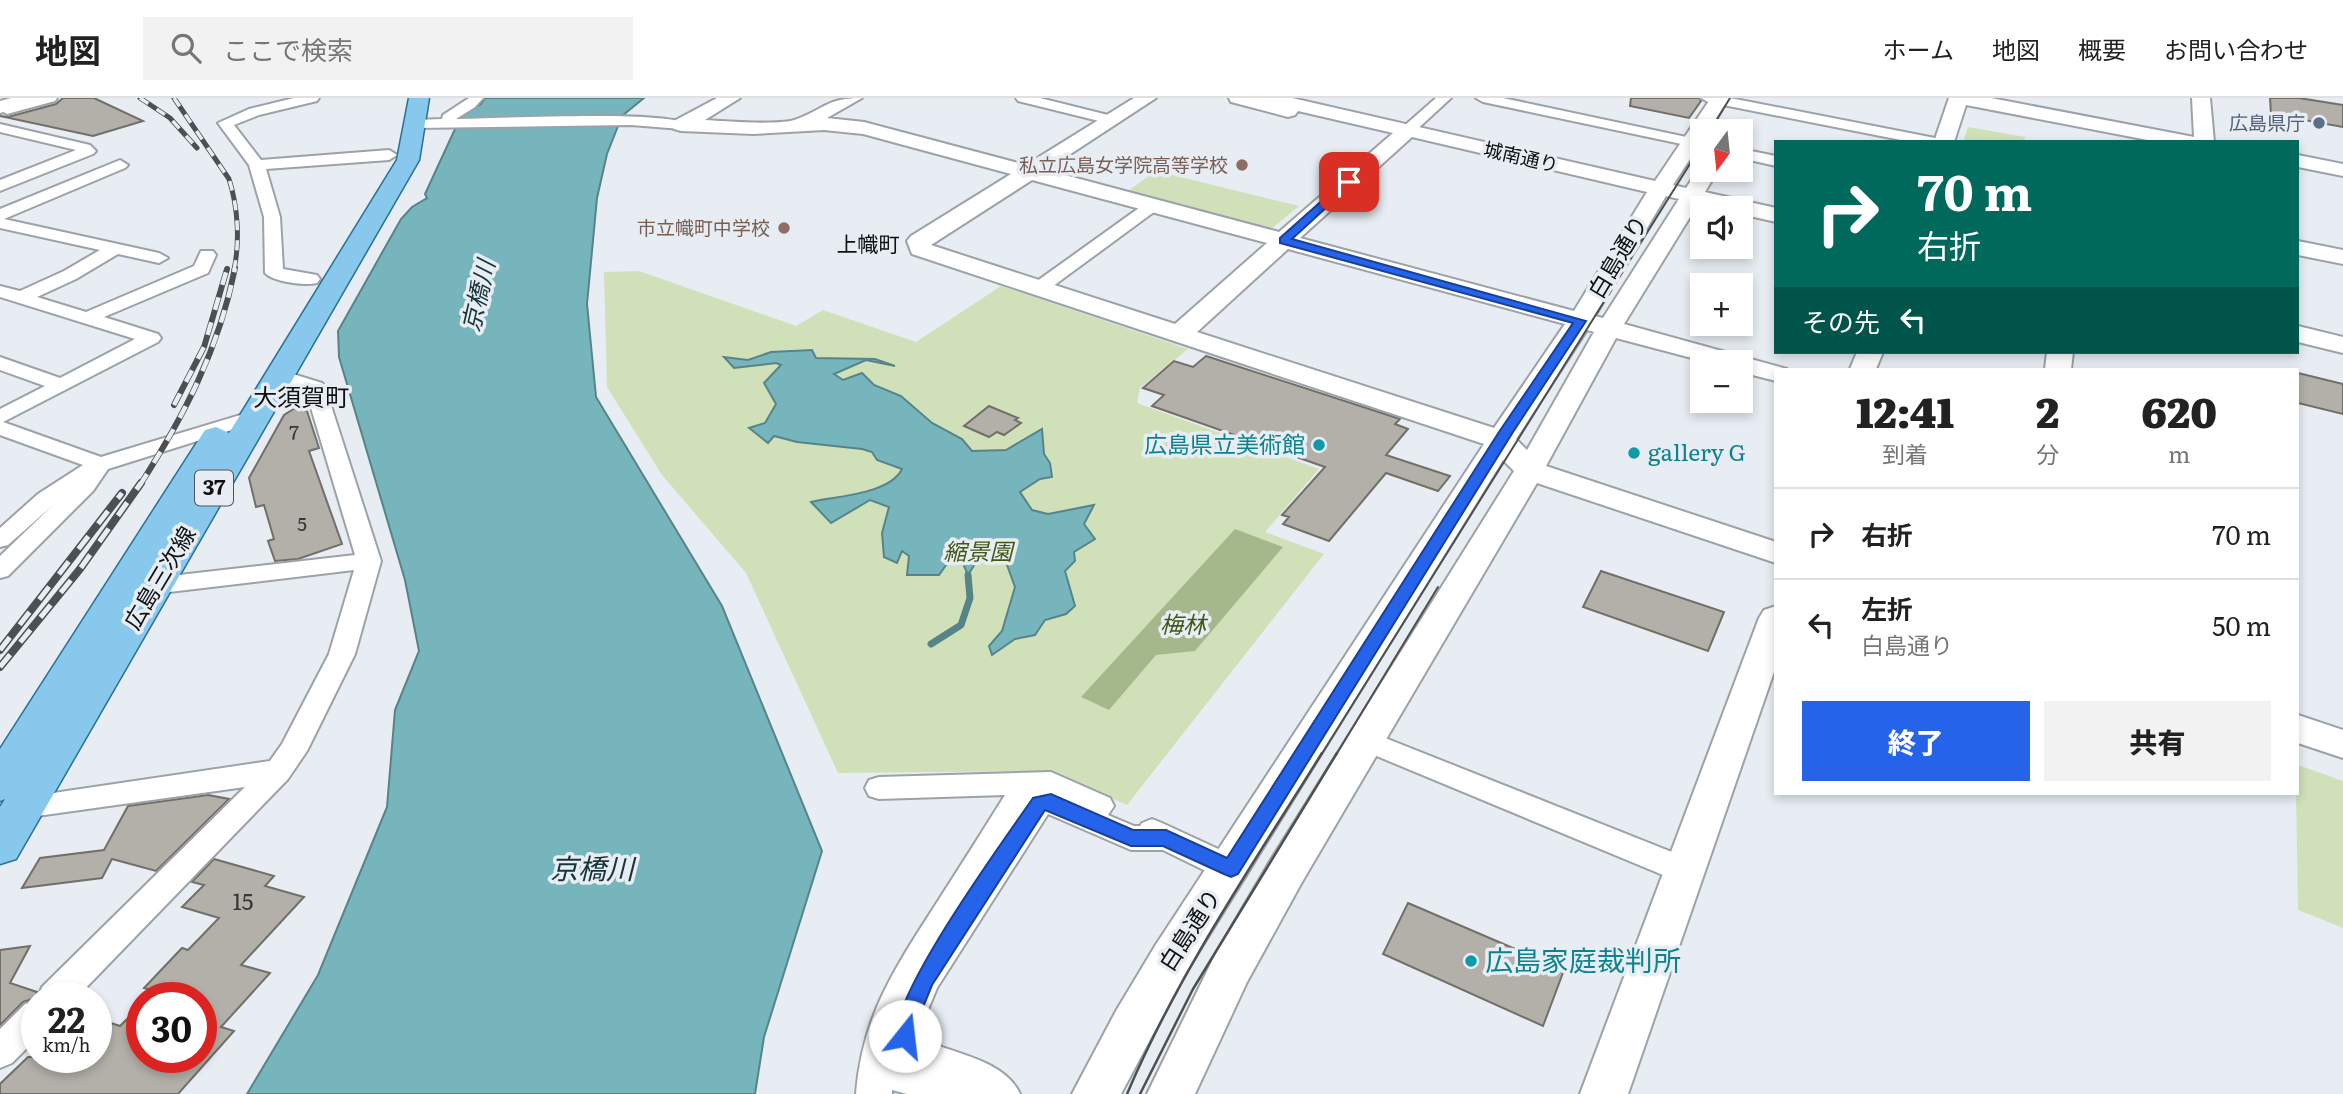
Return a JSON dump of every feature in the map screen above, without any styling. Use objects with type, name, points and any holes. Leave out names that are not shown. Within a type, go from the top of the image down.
[{"type":"main road","name":"広島三次線","points":[[0,783],[417,111]]},
{"type":"main road","name":"広島三次線","points":[[0,846],[408,160],[417,111]]},
{"type":"street","points":[[0,102],[14,98]]},
{"type":"street","points":[[0,110],[32,98]]},
{"type":"street","points":[[0,110],[50,98]]},
{"type":"street","points":[[239,98],[254,112]]},
{"type":"street","points":[[311,279],[274,273],[272,217],[257,165],[225,123],[278,102],[312,98]]},
{"type":"street","points":[[449,120],[456,110],[471,104],[476,98]]},
{"type":"street","points":[[681,125],[732,98]]},
{"type":"street","points":[[799,125],[853,98]]},
{"type":"street","points":[[1023,98],[1111,120]]},
{"type":"street","points":[[1147,98],[919,241],[920,248],[1501,440],[1528,470],[1774,551]]},
{"type":"street","name":"城南通り","points":[[1238,98],[1682,198],[1774,215]]},
{"type":"street","name":"城南通り","points":[[1267,98],[1405,134]]},
{"type":"street","points":[[1179,334],[1444,98]]},
{"type":"street","points":[[1483,98],[1573,112],[1690,142]]},
{"type":"street","points":[[1945,140],[1959,98],[2181,140]]},
{"type":"street","points":[[2201,98],[2204,140]]},
{"type":"street","points":[[1716,99],[1739,108],[1923,140]]},
{"type":"street","name":"白島通り","points":[[1704,119],[1716,99]]},
{"type":"street","points":[[417,111],[449,120],[623,121],[753,128],[799,125],[864,128],[1690,350]]},
{"type":"street","points":[[0,128],[85,148],[88,151],[0,186]]},
{"type":"street","name":"白島通り","points":[[1682,198],[1690,148]]},
{"type":"street","points":[[257,165],[388,155]]},
{"type":"street","points":[[1754,156],[1774,161]]},
{"type":"street","points":[[0,215],[115,167],[68,159]]},
{"type":"street","points":[[2299,161],[2343,170]]},
{"type":"street","name":"白島通り","points":[[1096,1094],[1170,960],[1231,869],[1501,440],[1595,325],[1682,198],[1697,182]]},
{"type":"street","points":[[1039,288],[1152,206]]},
{"type":"street","points":[[1753,218],[1774,223]]},
{"type":"street","points":[[0,223],[159,258]]},
{"type":"street","points":[[2299,248],[2343,257]]},
{"type":"street","points":[[8,296],[70,275],[114,249]]},
{"type":"street","points":[[85,319],[202,269],[206,255]]},
{"type":"street","points":[[0,417],[151,338],[8,296]]},
{"type":"street","name":"白島通り","points":[[1171,1094],[1231,969],[1528,470],[1565,402],[1595,325]]},
{"type":"street","points":[[2299,334],[2343,345]]},
{"type":"street","points":[[2299,346],[2343,356]]},
{"type":"street","points":[[0,363],[62,385]]},
{"type":"street","points":[[1753,367],[1774,372]]},
{"type":"street","points":[[70,982],[278,771],[293,751],[342,654],[369,561],[315,387],[279,376]]},
{"type":"street","points":[[0,540],[46,499],[100,464],[257,416]]},
{"type":"street","points":[[0,428],[100,464]]},
{"type":"street","points":[[0,570],[85,486],[100,464]]},
{"type":"street","points":[[118,591],[369,561]]},
{"type":"street","points":[[1604,1094],[1774,624]]},
{"type":"street","points":[[2299,729],[2343,744]]},
{"type":"street","points":[[1365,740],[1686,871]]},
{"type":"street","points":[[23,807],[278,771]]},
{"type":"street","points":[[969,1094],[874,1081],[884,1028],[899,990],[1028,783]]},
{"type":"street","points":[[879,788],[1051,783],[1231,869]]},
{"type":"street","points":[[1002,1094],[988,1082],[916,1053],[905,1036],[910,1012],[925,979],[1039,803],[1051,802],[1131,838],[1166,838]]},
{"type":"street","points":[[0,1052],[21,1031]]},
{"type":"green space","points":[[1968,127],[2025,137],[2024,140],[1964,140]]},
{"type":"green space","points":[[1156,171],[1299,206],[1271,229],[1128,191]]},
{"type":"green space","name":"縮景園","points":[[639,271],[796,326],[823,310],[916,342],[1001,286],[1188,349],[1140,388],[1137,403],[1319,469],[1265,532],[1324,554],[1127,805],[1049,771],[838,773],[746,573],[662,475],[607,387],[604,272]]},
{"type":"green space","name":"梅林","points":[[1235,529],[1283,547],[1195,651],[1156,655],[1109,710],[1081,697]]},
{"type":"green space","points":[[2299,765],[2343,781],[2343,928],[2298,910],[2296,795],[2299,795]]},
{"type":"water","name":"京橋川","points":[[485,98],[644,98],[622,116],[607,154],[597,198],[587,304],[596,397],[722,606],[822,851],[764,1037],[755,1094],[247,1094],[318,975],[387,807],[395,710],[419,651],[405,580],[339,357],[338,331],[401,219],[412,207],[427,198],[425,194],[461,116],[481,104]]},
{"type":"water","points":[[812,350],[816,358],[875,359],[895,366],[866,360],[834,374],[843,380],[862,373],[874,385],[901,396],[932,423],[962,439],[972,451],[1006,450],[1042,429],[1044,454],[1050,463],[1052,477],[1040,479],[1020,492],[1032,510],[1048,514],[1094,505],[1084,524],[1095,539],[1074,552],[1075,561],[1065,571],[1075,606],[1066,614],[1045,620],[1035,635],[1015,639],[992,655],[989,646],[1002,631],[1015,587],[1003,554],[982,553],[968,575],[961,559],[948,554],[946,565],[939,575],[907,575],[909,556],[902,551],[897,563],[884,557],[882,533],[889,507],[870,500],[831,523],[811,502],[875,489],[896,477],[902,469],[877,460],[872,452],[862,449],[797,442],[774,436],[768,443],[749,428],[765,423],[776,404],[764,383],[781,365],[776,363],[734,368],[724,357],[748,360],[771,352]]},
{"type":"building","points":[[63,98],[94,98],[143,121],[93,136],[0,116],[8,117],[56,104]]},
{"type":"building","points":[[1631,98],[1699,98],[1701,101],[1689,118],[1630,106]]},
{"type":"building","points":[[2270,98],[2299,98],[2343,105],[2343,127],[2271,114]]},
{"type":"building","name":"広島県立美術館","points":[[1206,356],[1400,419],[1395,424],[1408,429],[1386,455],[1450,476],[1438,491],[1386,473],[1329,541],[1283,524],[1289,517],[1282,515],[1325,467],[1152,406],[1164,395],[1143,388],[1174,361],[1193,367]]},
{"type":"building","points":[[2299,373],[2343,384],[2343,414],[2299,403]]},
{"type":"building","points":[[989,406],[1018,418],[1015,420],[1021,423],[1004,435],[997,432],[989,437],[964,426]]},
{"type":"building","points":[[295,408],[307,411],[319,448],[309,451],[342,544],[298,559],[275,561],[268,541],[274,539],[264,505],[256,507],[249,478],[284,415]]},
{"type":"building","points":[[1601,571],[1724,612],[1708,651],[1583,607]]},
{"type":"building","points":[[208,795],[229,799],[156,871],[112,859],[102,878],[22,888],[40,858],[104,850],[128,806]]},
{"type":"building","points":[[214,859],[274,876],[265,886],[304,897],[241,965],[270,973],[221,1027],[234,1031],[217,1050],[217,982],[150,982],[182,948],[188,950],[219,918],[182,907],[204,885],[192,882]]},
{"type":"building","name":"広島家庭裁判所","points":[[1408,903],[1564,970],[1543,1026],[1383,954]]},
{"type":"building","points":[[30,946],[10,983],[21,987],[21,1004],[0,1025],[0,950]]},
{"type":"building","points":[[126,1020],[126,1073],[197,1073],[178,1094],[0,1094],[0,1084],[21,1064],[21,1073],[112,1073],[112,1023],[120,1026]]},
{"type":"waterway","points":[[931,644],[961,625],[970,598],[968,575]]},
{"type":"tram line","points":[[1717,119],[1730,98]]},
{"type":"tram line","points":[[1321,755],[1690,164]]},
{"type":"tram line","points":[[1336,755],[1438,587]]},
{"type":"tram line","points":[[1127,1094],[1147,1049],[1193,963],[1322,753]]},
{"type":"tram line","points":[[1140,1094],[1193,989],[1337,753]]},
{"type":"railway","points":[[140,98],[170,118],[197,148]]},
{"type":"railway","points":[[174,98],[229,179],[237,224],[234,270]]},
{"type":"railway","points":[[140,485],[185,407],[210,354],[235,268]]},
{"type":"railway","points":[[174,405],[204,347],[227,269]]},
{"type":"railway","points":[[0,667],[80,569],[141,483]]},
{"type":"railway","points":[[0,650],[122,493]]},
{"type":"place","name":"広島県庁","points":[[2319,123]]},
{"type":"place","name":"私立広島女学院高等学校","points":[[1242,165]]},
{"type":"place","name":"市立幟町中学校","points":[[784,228]]},
{"type":"place","name":"広島県立美術館","points":[[1319,445]]},
{"type":"place","name":"gallery G","points":[[1634,453]]},
{"type":"place","name":"広島家庭裁判所","points":[[1471,961]]},
{"type":"district","name":"上幟町","points":[[868,245]]},
{"type":"district","name":"大須賀町","points":[[301,398]]},
{"type":"route","points":[[905,1036],[910,1012],[925,979],[1039,803],[1051,802],[1131,838],[1166,838],[1231,869],[1506,432],[1580,321],[1284,240],[1349,182]]}]
